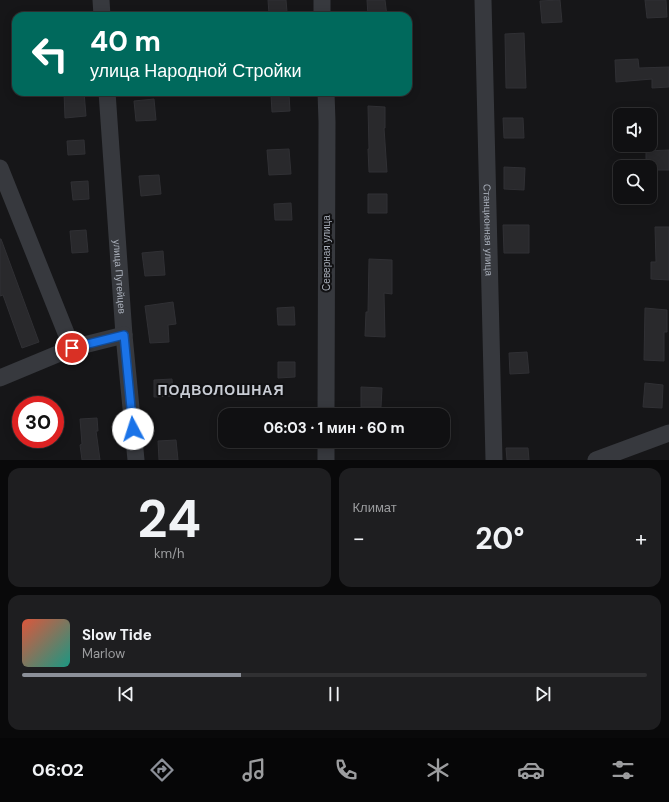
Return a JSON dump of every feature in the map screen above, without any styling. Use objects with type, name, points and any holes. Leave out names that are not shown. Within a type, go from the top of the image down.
[{"type":"street","points":[[101,0],[102,12]]},
{"type":"street","points":[[322,0],[322,12]]},
{"type":"street","name":"Станционная улица","points":[[483,0],[494,460]]},
{"type":"street","name":"улица Путейцев","points":[[107,96],[124,335],[136,460]]},
{"type":"street","name":"Северная улица","points":[[326,96],[326,408]]},
{"type":"street","points":[[0,168],[72,348]]},
{"type":"street","points":[[0,378],[72,348],[124,335]]},
{"type":"street","points":[[596,460],[669,433]]},
{"type":"street","points":[[326,448],[326,460]]},
{"type":"building","points":[[268,0],[286,0],[287,12],[269,12]]},
{"type":"building","points":[[367,0],[385,0],[386,12],[368,12]]},
{"type":"building","points":[[560,0],[562,22],[542,23],[540,1]]},
{"type":"building","points":[[645,0],[666,0],[667,17],[647,18]]},
{"type":"building","points":[[524,33],[526,88],[506,88],[505,34]]},
{"type":"building","points":[[638,59],[639,68],[669,67],[669,87],[652,88],[652,79],[616,82],[615,60]]},
{"type":"building","points":[[64,96],[84,96],[86,116],[65,118]]},
{"type":"building","points":[[271,96],[289,96],[290,111],[272,112]]},
{"type":"building","points":[[154,99],[156,120],[136,121],[134,101]]},
{"type":"building","points":[[368,106],[385,107],[384,128],[387,172],[369,172]]},
{"type":"building","points":[[503,118],[523,118],[524,138],[504,138]]},
{"type":"building","points":[[84,140],[85,154],[68,155],[67,141]]},
{"type":"building","points":[[289,149],[291,174],[269,175],[267,150]]},
{"type":"building","points":[[669,150],[669,170],[657,170],[657,160],[646,160],[646,152],[657,152],[657,151]]},
{"type":"building","points":[[504,167],[525,168],[524,190],[504,189]]},
{"type":"building","points":[[159,175],[161,194],[141,196],[139,176]]},
{"type":"building","points":[[88,181],[89,199],[73,200],[71,182]]},
{"type":"building","points":[[368,194],[387,194],[387,213],[368,213]]},
{"type":"building","points":[[291,203],[292,220],[275,220],[274,204]]},
{"type":"building","points":[[503,225],[529,225],[529,253],[504,253]]},
{"type":"building","points":[[655,227],[669,227],[669,280],[651,279],[651,262],[656,262]]},
{"type":"building","points":[[86,230],[88,252],[72,253],[70,231]]},
{"type":"building","points":[[0,239],[39,342],[22,348],[3,295],[0,296]]},
{"type":"building","points":[[163,251],[165,275],[145,276],[142,253]]},
{"type":"building","points":[[369,259],[392,260],[392,294],[384,293],[385,337],[365,336],[366,312],[368,312]]},
{"type":"building","points":[[173,302],[176,324],[168,325],[169,342],[150,343],[145,306]]},
{"type":"building","points":[[294,307],[295,325],[278,325],[277,308]]},
{"type":"building","points":[[645,308],[667,310],[667,332],[664,332],[664,361],[644,360]]},
{"type":"building","points":[[527,352],[529,373],[510,374],[509,353]]},
{"type":"building","points":[[278,362],[295,362],[295,377],[278,378]]},
{"type":"building","points":[[172,379],[173,396],[154,397],[154,380]]},
{"type":"building","points":[[645,383],[663,385],[662,408],[643,407]]},
{"type":"building","points":[[361,387],[382,388],[381,407],[361,407]]},
{"type":"building","points":[[97,418],[98,431],[96,431],[100,460],[82,460],[80,445],[82,444],[80,419]]},
{"type":"building","points":[[176,440],[178,460],[159,460],[158,441]]},
{"type":"building","points":[[506,448],[528,448],[529,460],[507,460]]},
{"type":"district","name":"ПОДВОЛОШНАЯ","points":[[221,390]]},
{"type":"route","points":[[72,348],[124,335],[133,429]]}]
